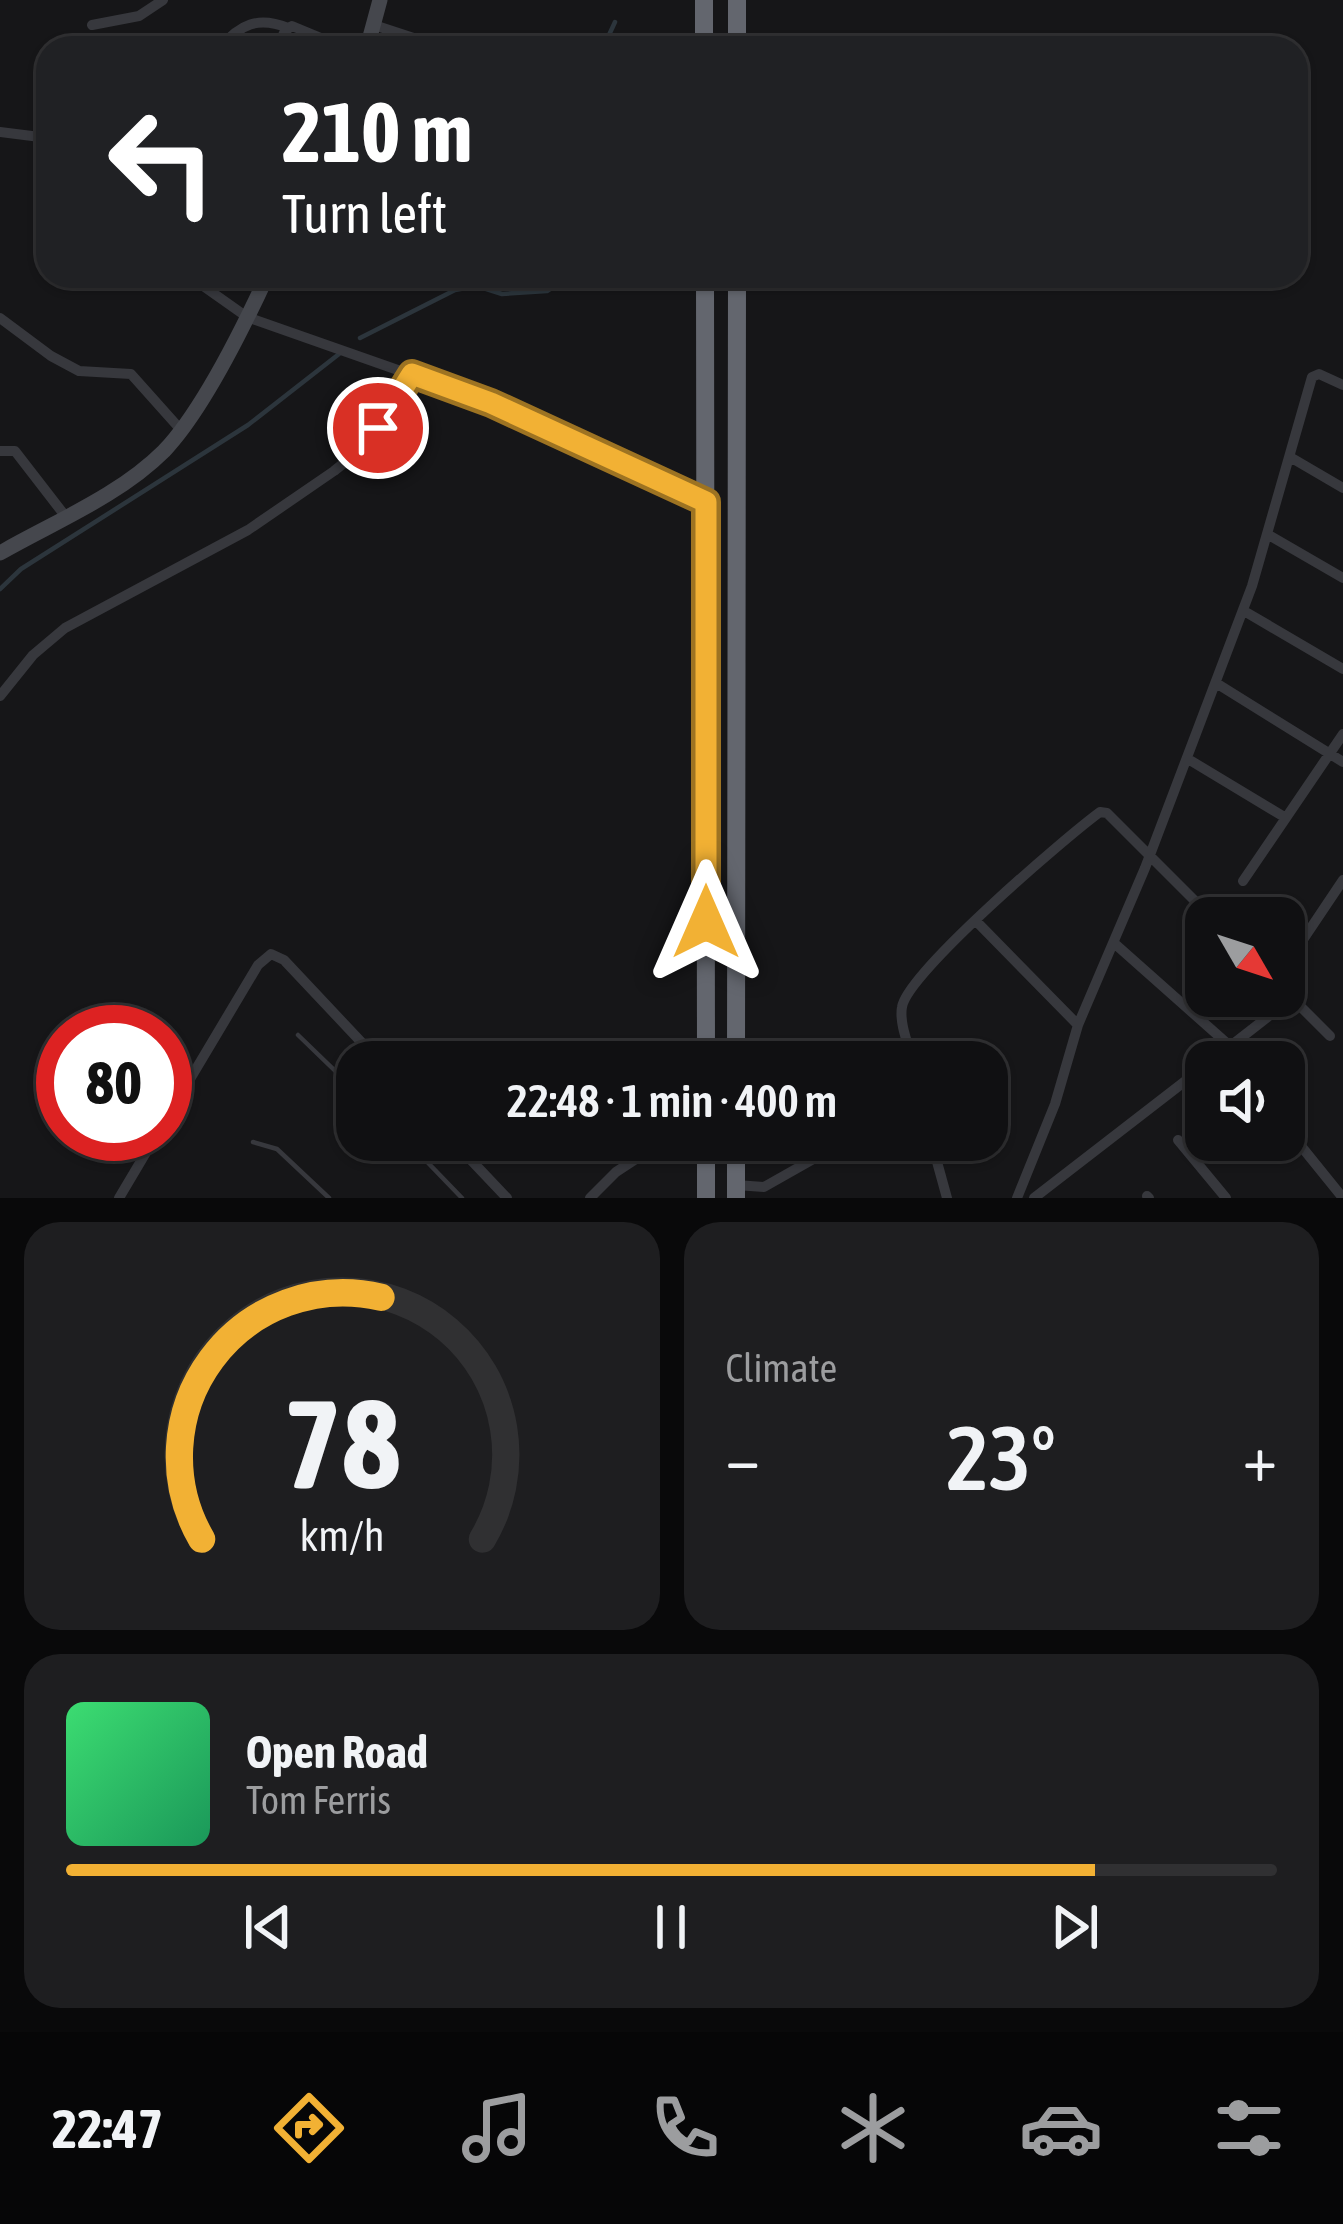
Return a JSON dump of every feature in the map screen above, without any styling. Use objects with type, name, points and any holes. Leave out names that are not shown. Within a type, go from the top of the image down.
[{"type":"highway","points":[[704,0],[704,36]]},
{"type":"highway","points":[[737,0],[737,36]]},
{"type":"highway","points":[[705,288],[706,1041]]},
{"type":"highway","points":[[736,1041],[737,288]]},
{"type":"highway","points":[[706,1162],[706,1198]]},
{"type":"street","points":[[92,26],[139,16],[164,0]]},
{"type":"street","points":[[371,36],[380,0]]},
{"type":"street","points":[[230,36],[237,28],[266,20],[311,36]]},
{"type":"street","points":[[374,25],[407,36]]},
{"type":"street","points":[[284,36],[288,28]]},
{"type":"street","points":[[0,132],[36,137]]},
{"type":"street","points":[[206,288],[247,317],[457,388],[706,496]]},
{"type":"street","points":[[0,554],[111,491],[162,452],[181,430],[261,288]]},
{"type":"street","points":[[0,318],[79,371],[130,374],[181,430]]},
{"type":"street","points":[[0,696],[33,655],[64,628],[248,530],[334,471],[365,446],[412,374]]},
{"type":"street","points":[[1017,1198],[1055,1104],[1078,1025],[1244,610],[1312,377],[1318,374],[1343,385]]},
{"type":"street","points":[[0,451],[15,452],[66,517]]},
{"type":"street","points":[[1290,457],[1343,488]]},
{"type":"street","points":[[1268,534],[1343,578]]},
{"type":"street","points":[[1244,610],[1343,670]]},
{"type":"street","points":[[1216,683],[1343,762]]},
{"type":"street","points":[[1244,881],[1343,734]]},
{"type":"street","points":[[1188,759],[1286,818]]},
{"type":"street","points":[[908,1041],[904,999],[976,921],[1100,812],[1107,813],[1191,897]]},
{"type":"street","points":[[1305,937],[1343,880]]},
{"type":"street","points":[[976,921],[1078,1025]]},
{"type":"street","points":[[1114,944],[1224,1041]]},
{"type":"street","points":[[192,1076],[258,965],[271,954],[284,960],[360,1041]]},
{"type":"street","points":[[1305,1011],[1330,1036]]},
{"type":"street","points":[[1236,1041],[1262,1017]]},
{"type":"street","points":[[1034,1198],[1185,1082]]},
{"type":"street","points":[[1178,1141],[1226,1198]]},
{"type":"street","points":[[590,1198],[616,1172],[657,1145],[706,1162]]},
{"type":"street","points":[[1305,1151],[1343,1198]]},
{"type":"street","points":[[119,1198],[142,1161]]},
{"type":"street","points":[[472,1161],[507,1198]]},
{"type":"street","points":[[736,1191],[764,1187],[808,1161]]},
{"type":"street","points":[[937,1161],[947,1198]]},
{"type":"lane","points":[[298,1034],[336,1071]]},
{"type":"lane","points":[[253,1142],[277,1148],[329,1198]]},
{"type":"lane","points":[[426,1161],[462,1198]]},
{"type":"waterway","points":[[609,36],[615,22]]},
{"type":"waterway","points":[[360,338],[466,288]]},
{"type":"waterway","points":[[483,288],[502,294],[552,288]]},
{"type":"waterway","points":[[0,589],[21,569],[248,425],[339,354]]},
{"type":"route","points":[[378,428],[412,374],[457,388],[593,447],[706,502],[706,922]]}]
